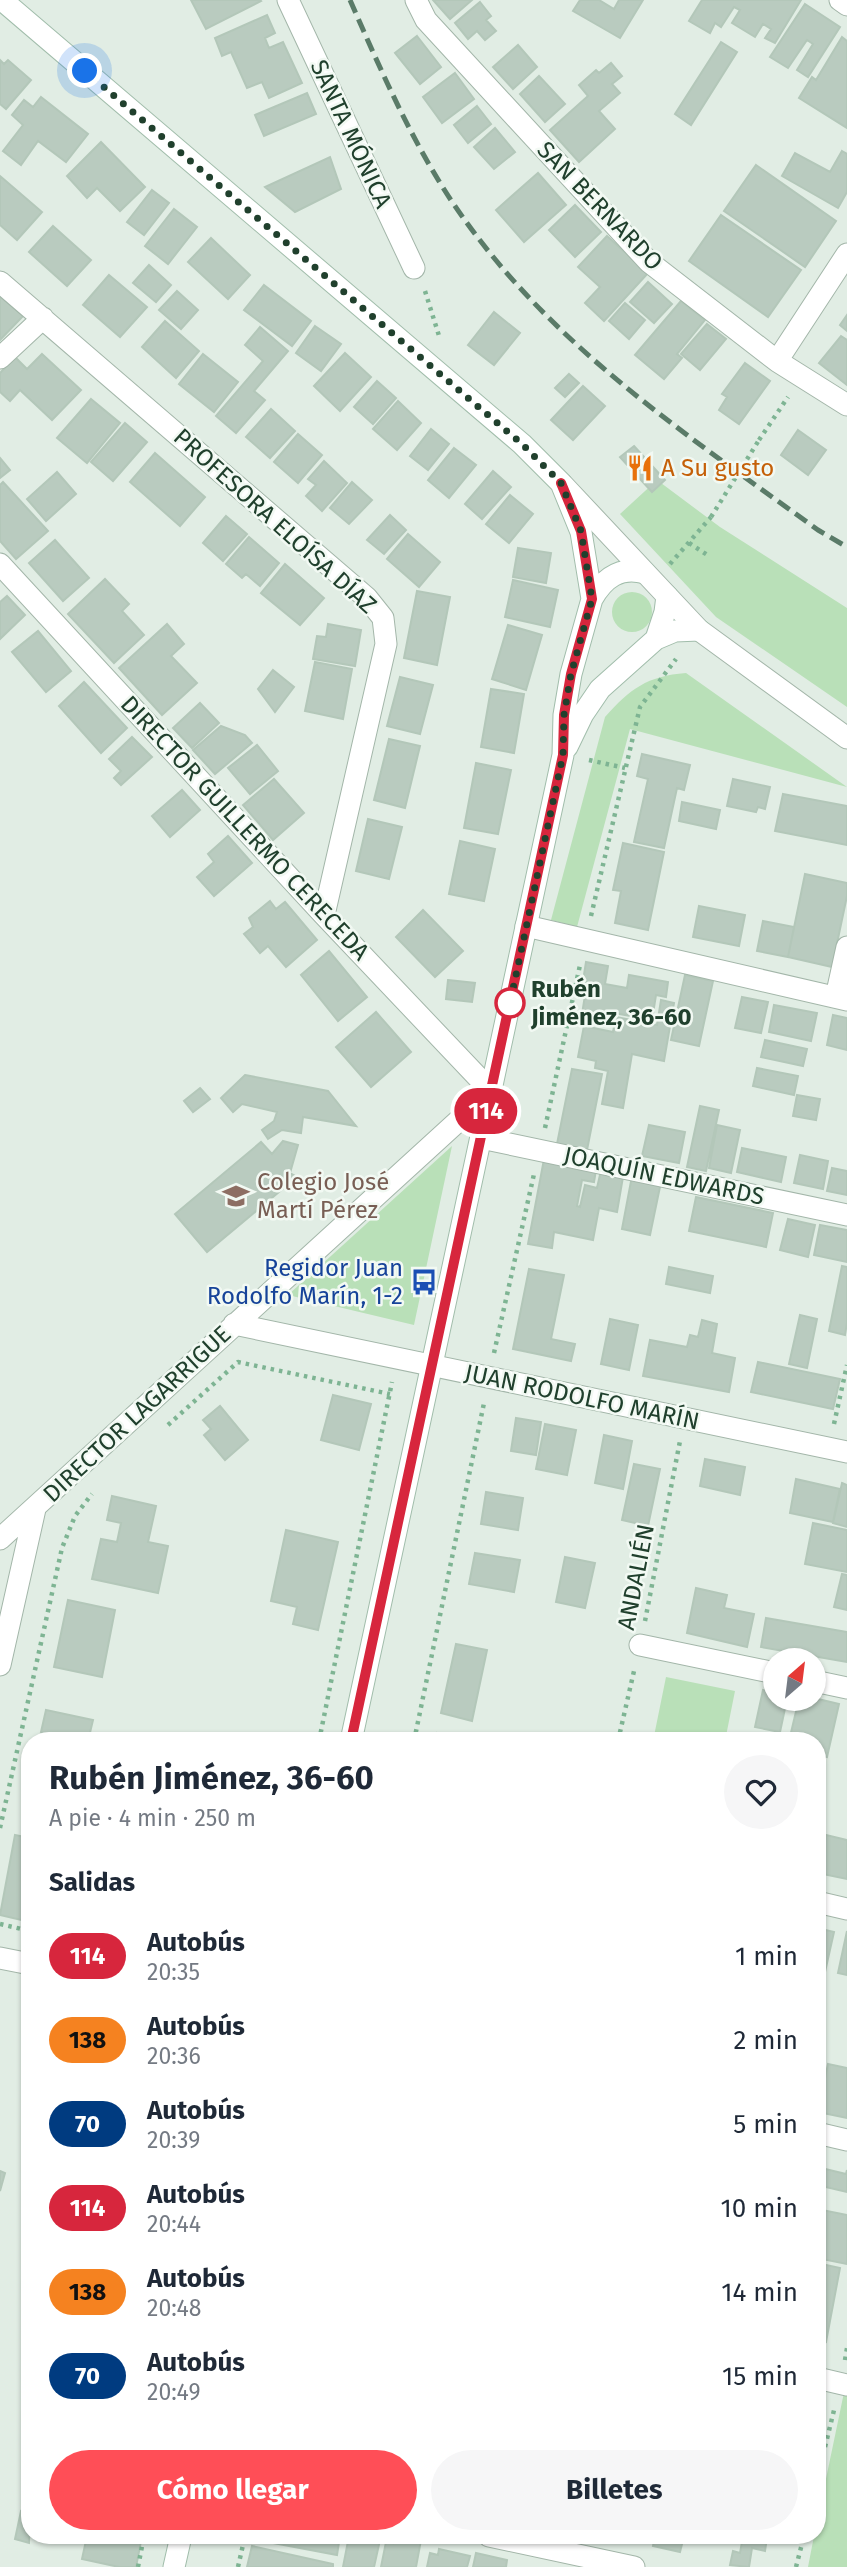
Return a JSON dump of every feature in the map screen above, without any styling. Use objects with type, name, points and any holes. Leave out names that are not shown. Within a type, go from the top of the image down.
[{"type":"street","points":[[2,0],[522,444],[699,630],[847,738]]},
{"type":"street","name":"SANTA MÓNICA","points":[[288,0],[414,268]]},
{"type":"street","name":"SAN BERNARDO","points":[[416,0],[426,20],[649,262],[777,361],[847,405]]},
{"type":"street","points":[[840,0],[847,5]]},
{"type":"street","points":[[777,361],[847,254]]},
{"type":"street","name":"PROFESORA ELOÍSA DÍAZ","points":[[0,282],[367,598],[383,618],[386,645],[324,915]]},
{"type":"street","points":[[0,358],[43,318]]},
{"type":"street","points":[[561,483],[581,531],[592,599]]},
{"type":"street","name":"DIRECTOR GUILLERMO CERECEDA","points":[[0,564],[324,915],[491,1091]]},
{"type":"street","points":[[353,1732],[563,755],[564,715],[571,674],[592,599],[599,586],[610,576],[624,571],[655,584],[665,612],[656,639]]},
{"type":"street","points":[[563,755],[583,714],[600,689],[656,639],[675,631],[699,630]]},
{"type":"street","points":[[526,926],[841,998],[847,947]]},
{"type":"street","name":"DIRECTOR LAGARRIGUE","points":[[0,1539],[491,1091]]},
{"type":"street","name":"JOAQUÍN EDWARDS","points":[[481,1138],[847,1215]]},
{"type":"street","name":"JUAN RODOLFO MARÍN","points":[[234,1324],[838,1451]]},
{"type":"street","points":[[0,1665],[35,1508]]},
{"type":"street","points":[[640,1645],[763,1671]]},
{"type":"street","points":[[826,1684],[847,1688]]},
{"type":"street","points":[[826,1904],[847,1909]]},
{"type":"street","points":[[0,1958],[21,1962]]},
{"type":"street","points":[[826,2135],[847,2140]]},
{"type":"street","points":[[826,2380],[844,2384]]},
{"type":"street","points":[[174,2567],[179,2544]]},
{"type":"street","points":[[526,2544],[634,2567]]},
{"type":"path","points":[[414,268],[428,298],[440,337],[440,373]]},
{"type":"path","points":[[655,584],[710,517],[802,376]]},
{"type":"path","points":[[689,543],[709,556]]},
{"type":"path","points":[[563,755],[625,768]]},
{"type":"path","points":[[321,1732],[397,1357]]},
{"type":"path","points":[[160,1432],[238,1362],[390,1394]]},
{"type":"path","points":[[838,1451],[847,1365]]},
{"type":"path","name":"ANDALIÉN","points":[[620,1732],[685,1418]]},
{"type":"path","points":[[21,1732],[62,1548],[75,1516],[95,1491]]},
{"type":"path","points":[[0,1828],[21,1733]]},
{"type":"path","points":[[0,1924],[21,1929]]},
{"type":"path","points":[[826,2448],[844,2384],[847,2348]]},
{"type":"path","points":[[138,2567],[142,2544]]},
{"type":"path","points":[[238,2567],[243,2544]]},
{"type":"path","points":[[796,2567],[802,2544]]},
{"type":"green space","points":[[657,480],[720,527],[847,608],[847,707],[716,617],[620,514]]},
{"type":"green space","points":[[632,592],[646,598],[652,612],[646,626],[632,632],[618,626],[612,612],[618,598]]},
{"type":"green space","points":[[686,673],[847,787],[630,729],[577,927],[551,920],[605,717],[640,686],[660,677]]},
{"type":"green space","points":[[452,1146],[414,1325],[288,1295]]},
{"type":"green space","points":[[666,1677],[735,1691],[727,1732],[655,1732]]},
{"type":"green space","points":[[847,2378],[847,2567],[808,2567],[812,2544],[826,2544],[826,2479]]},
{"type":"building","points":[[191,0],[260,0],[261,1],[206,29]]},
{"type":"building","points":[[433,0],[472,0],[450,19]]},
{"type":"building","points":[[580,0],[599,0],[614,9],[619,0],[643,0],[620,38],[573,11]]},
{"type":"building","points":[[702,0],[801,0],[775,43],[765,38],[771,29],[763,24],[755,37],[732,23],[740,10],[734,7],[721,27],[715,23],[710,33],[689,21]]},
{"type":"building","points":[[480,2],[491,16],[486,20],[496,31],[485,40],[477,31],[468,39],[455,23]]},
{"type":"building","points":[[805,4],[840,27],[808,77],[797,70],[813,44],[807,40],[788,68],[770,57]]},
{"type":"building","points":[[267,15],[275,33],[265,38],[269,48],[283,42],[302,83],[269,98],[262,82],[247,88],[231,52],[222,56],[215,38]]},
{"type":"building","points":[[417,36],[441,67],[420,84],[395,53]]},
{"type":"building","points":[[842,37],[847,41],[847,128],[799,98],[812,77],[816,80]]},
{"type":"building","points":[[721,42],[737,52],[691,125],[675,114]]},
{"type":"building","points":[[518,45],[537,67],[513,89],[493,67]]},
{"type":"building","points":[[0,60],[4,64],[8,60],[31,80],[6,109],[0,104]]},
{"type":"building","points":[[611,63],[622,76],[612,84],[620,93],[599,111],[615,129],[579,162],[550,130],[588,96],[579,85],[596,70],[599,73]]},
{"type":"building","points":[[455,73],[474,99],[442,123],[423,97]]},
{"type":"building","points":[[539,76],[565,104],[545,122],[520,94]]},
{"type":"building","points":[[307,93],[316,114],[264,136],[255,115]]},
{"type":"building","points":[[41,97],[88,134],[66,162],[38,141],[21,165],[3,151],[23,125],[12,115],[24,100],[33,107]]},
{"type":"building","points":[[477,106],[491,124],[468,143],[454,125]]},
{"type":"building","points":[[495,128],[515,152],[494,169],[474,147]]},
{"type":"building","points":[[101,142],[145,187],[120,211],[97,188],[87,198],[67,176]]},
{"type":"building","points":[[842,151],[847,154],[847,192],[838,208],[782,176],[795,153],[830,172]]},
{"type":"building","points":[[330,157],[341,189],[295,212],[265,187]]},
{"type":"building","points":[[756,165],[836,221],[805,267],[724,211]]},
{"type":"building","points":[[538,173],[566,205],[524,242],[496,210]]},
{"type":"building","points":[[0,176],[42,212],[17,240],[0,225]]},
{"type":"building","points":[[152,190],[169,203],[144,235],[127,222]]},
{"type":"building","points":[[575,205],[601,232],[575,257],[549,230]]},
{"type":"building","points":[[174,209],[197,227],[168,264],[145,246]]},
{"type":"building","points":[[721,215],[801,270],[768,317],[689,261]]},
{"type":"building","points":[[53,226],[91,260],[67,286],[29,252]]},
{"type":"building","points":[[607,236],[648,273],[604,321],[585,303],[600,287],[578,267]]},
{"type":"building","points":[[211,238],[250,275],[228,299],[188,262]]},
{"type":"building","points":[[149,265],[171,285],[156,302],[133,283]]},
{"type":"building","points":[[109,275],[147,307],[120,337],[83,305]]},
{"type":"building","points":[[648,282],[672,304],[654,323],[630,302]]},
{"type":"building","points":[[264,285],[311,321],[292,346],[244,310]]},
{"type":"building","points":[[177,291],[198,310],[181,329],[159,310]]},
{"type":"building","points":[[0,296],[23,316],[0,340]]},
{"type":"building","points":[[681,301],[705,320],[677,354],[682,358],[664,379],[635,355]]},
{"type":"building","points":[[625,303],[645,320],[629,339],[609,321]]},
{"type":"building","points":[[494,312],[520,333],[494,365],[468,345]]},
{"type":"building","points":[[847,315],[847,331],[840,325]]},
{"type":"building","points":[[165,321],[199,351],[176,378],[142,347]]},
{"type":"building","points":[[707,324],[726,339],[700,370],[681,354]]},
{"type":"building","points":[[315,326],[341,344],[321,371],[296,353]]},
{"type":"building","points":[[260,327],[288,351],[254,391],[265,400],[236,433],[216,416],[263,361],[245,345]]},
{"type":"building","points":[[841,336],[847,340],[847,385],[819,363]]},
{"type":"building","points":[[345,353],[371,377],[340,411],[314,386]]},
{"type":"building","points":[[42,354],[81,390],[52,420],[20,390],[10,401],[0,392],[0,373],[15,357],[27,369]]},
{"type":"building","points":[[203,354],[238,382],[214,412],[179,384]]},
{"type":"building","points":[[745,363],[770,381],[739,424],[719,410],[727,397],[722,394]]},
{"type":"building","points":[[569,374],[579,383],[565,397],[555,388]]},
{"type":"building","points":[[377,381],[396,398],[373,424],[354,407]]},
{"type":"building","points":[[583,386],[605,406],[573,440],[551,420]]},
{"type":"building","points":[[91,399],[120,423],[87,463],[57,438]]},
{"type":"building","points":[[398,401],[421,423],[397,450],[373,429]]},
{"type":"building","points":[[271,409],[295,431],[270,458],[246,437]]},
{"type":"building","points":[[125,423],[147,442],[113,481],[91,462]]},
{"type":"building","points":[[431,429],[449,444],[428,470],[410,456]]},
{"type":"building","points":[[798,430],[826,450],[808,475],[781,455]]},
{"type":"building","points":[[298,434],[322,455],[298,483],[274,462]]},
{"type":"building","points":[[634,446],[665,480],[652,492],[620,457]]},
{"type":"building","points":[[454,448],[476,465],[449,498],[428,480]]},
{"type":"building","points":[[155,453],[205,497],[180,526],[130,482]]},
{"type":"building","points":[[0,458],[10,470],[0,478]]},
{"type":"building","points":[[324,461],[347,483],[322,511],[306,496],[316,485],[308,479]]},
{"type":"building","points":[[493,471],[511,487],[482,519],[465,504]]},
{"type":"building","points":[[57,472],[76,494],[46,521],[27,499]]},
{"type":"building","points":[[3,482],[48,531],[16,559],[0,541],[0,485]]},
{"type":"building","points":[[352,482],[372,500],[349,524],[330,508]]},
{"type":"building","points":[[510,495],[533,514],[509,543],[486,524]]},
{"type":"building","points":[[390,515],[406,530],[384,554],[367,540]]},
{"type":"building","points":[[226,516],[247,534],[223,561],[203,543]]},
{"type":"building","points":[[408,534],[440,562],[419,587],[387,559]]},
{"type":"building","points":[[249,537],[279,563],[260,586],[246,574],[242,578],[226,564]]},
{"type":"building","points":[[55,540],[89,578],[63,601],[29,563]]},
{"type":"building","points":[[518,548],[551,553],[546,583],[513,577]]},
{"type":"building","points":[[285,564],[324,598],[300,625],[261,593]]},
{"type":"building","points":[[105,579],[129,604],[122,611],[144,635],[114,663],[68,614]]},
{"type":"building","points":[[513,580],[558,590],[550,627],[505,617]]},
{"type":"building","points":[[417,591],[450,597],[437,665],[404,658]]},
{"type":"building","points":[[7,596],[25,615],[0,639],[0,602]]},
{"type":"building","points":[[167,624],[184,644],[171,656],[197,683],[162,715],[119,668]]},
{"type":"building","points":[[328,624],[361,630],[355,666],[313,659],[317,636],[326,637]]},
{"type":"building","points":[[508,625],[542,635],[526,690],[492,679]]},
{"type":"building","points":[[38,631],[71,671],[46,692],[12,652]]},
{"type":"building","points":[[315,662],[352,669],[343,719],[305,711]]},
{"type":"building","points":[[273,670],[294,687],[275,712],[258,689]]},
{"type":"building","points":[[400,677],[433,685],[420,734],[387,726]]},
{"type":"building","points":[[84,682],[127,728],[101,753],[59,706]]},
{"type":"building","points":[[491,689],[524,694],[514,753],[481,747]]},
{"type":"building","points":[[200,703],[219,723],[192,748],[173,728]]},
{"type":"building","points":[[221,726],[245,735],[252,743],[215,774],[193,750]]},
{"type":"building","points":[[132,737],[152,757],[121,785],[114,778],[121,771],[109,759]]},
{"type":"building","points":[[389,739],[420,746],[405,808],[374,800]]},
{"type":"building","points":[[257,745],[278,771],[250,794],[228,768]]},
{"type":"building","points":[[642,754],[690,765],[684,790],[677,788],[664,848],[634,842],[648,779],[637,776]]},
{"type":"building","points":[[476,763],[511,770],[498,834],[464,828]]},
{"type":"building","points":[[274,779],[304,813],[273,840],[243,805]]},
{"type":"building","points":[[733,779],[770,787],[765,809],[758,807],[756,812],[727,806]]},
{"type":"building","points":[[182,790],[200,810],[170,837],[152,816]]},
{"type":"building","points":[[783,794],[847,806],[847,845],[775,831]]},
{"type":"building","points":[[682,802],[720,810],[716,829],[679,821]]},
{"type":"building","points":[[368,819],[402,827],[389,879],[356,871]]},
{"type":"building","points":[[228,836],[252,863],[214,896],[197,877],[214,862],[208,854]]},
{"type":"building","points":[[460,841],[495,849],[484,901],[449,894]]},
{"type":"building","points":[[623,843],[664,852],[648,930],[615,923],[621,891],[613,890]]},
{"type":"building","points":[[805,874],[847,883],[847,896],[832,967],[788,957]]},
{"type":"building","points":[[270,901],[276,909],[285,902],[317,940],[286,967],[268,946],[260,953],[244,934],[253,927],[249,918]]},
{"type":"building","points":[[699,906],[745,915],[739,946],[693,937]]},
{"type":"building","points":[[423,910],[463,951],[435,977],[396,937]]},
{"type":"building","points":[[763,921],[794,927],[788,957],[757,951]]},
{"type":"building","points":[[329,951],[367,997],[338,1021],[301,975]]},
{"type":"building","points":[[586,962],[608,966],[605,984],[627,988],[629,975],[668,982],[666,997],[656,995],[652,1020],[614,1013],[612,1026],[581,1021],[587,982],[583,981]]},
{"type":"building","points":[[685,975],[713,981],[699,1046],[671,1040]]},
{"type":"building","points":[[448,980],[475,983],[472,1002],[446,999]]},
{"type":"building","points":[[742,997],[768,1002],[761,1033],[735,1028]]},
{"type":"building","points":[[661,1000],[674,1003],[664,1061],[632,1054],[623,1108],[602,1104],[608,1071],[595,1068],[596,1061],[578,1057],[584,1026],[613,1032],[616,1017],[657,1025]]},
{"type":"building","points":[[774,1005],[817,1013],[811,1041],[769,1032]]},
{"type":"building","points":[[376,1012],[411,1052],[371,1087],[336,1047]]},
{"type":"building","points":[[833,1015],[847,1018],[847,1050],[827,1045]]},
{"type":"building","points":[[765,1040],[807,1049],[803,1066],[761,1057]]},
{"type":"building","points":[[757,1068],[798,1076],[794,1095],[753,1086]]},
{"type":"building","points":[[572,1069],[602,1074],[587,1150],[557,1144]]},
{"type":"building","points":[[245,1075],[328,1091],[356,1126],[303,1117],[301,1133],[282,1130],[268,1139],[262,1130],[274,1121],[277,1112],[242,1104],[233,1112],[221,1098]]},
{"type":"building","points":[[200,1088],[210,1099],[193,1112],[184,1101]]},
{"type":"building","points":[[797,1095],[820,1099],[816,1120],[793,1116]]},
{"type":"building","points":[[700,1106],[719,1110],[706,1171],[687,1167]]},
{"type":"building","points":[[649,1125],[685,1132],[679,1163],[642,1156]]},
{"type":"building","points":[[717,1125],[740,1130],[731,1173],[709,1168]]},
{"type":"building","name":"Colegio José Martí Pérez","points":[[283,1141],[298,1145],[290,1173],[297,1177],[207,1252],[175,1214],[261,1142],[272,1154]]},
{"type":"building","points":[[742,1148],[786,1157],[781,1182],[737,1172]]},
{"type":"building","points":[[545,1154],[597,1164],[594,1182],[582,1180],[577,1206],[580,1207],[585,1185],[597,1188],[602,1166],[624,1171],[617,1212],[599,1208],[593,1240],[554,1232],[552,1248],[528,1244]]},
{"type":"building","points":[[800,1155],[828,1161],[823,1189],[794,1183]]},
{"type":"building","points":[[832,1168],[847,1171],[847,1195],[827,1191]]},
{"type":"building","points":[[632,1176],[661,1182],[650,1235],[622,1229]]},
{"type":"building","points":[[696,1197],[773,1213],[766,1247],[689,1231]]},
{"type":"building","points":[[788,1219],[815,1225],[808,1257],[780,1250]]},
{"type":"building","points":[[820,1225],[847,1230],[847,1262],[814,1255]]},
{"type":"building","points":[[842,1266],[847,1267],[845,1335],[829,1331]]},
{"type":"building","points":[[669,1267],[713,1276],[710,1293],[666,1284]]},
{"type":"building","points":[[529,1269],[564,1275],[551,1339],[575,1344],[571,1361],[513,1349]]},
{"type":"building","points":[[800,1315],[817,1319],[807,1368],[789,1364]]},
{"type":"building","points":[[610,1319],[638,1325],[629,1370],[601,1364]]},
{"type":"building","points":[[702,1320],[717,1324],[712,1353],[735,1358],[729,1392],[643,1376],[650,1340],[687,1347],[690,1335],[698,1337]]},
{"type":"building","points":[[758,1362],[840,1379],[833,1409],[751,1392]]},
{"type":"building","points":[[333,1395],[371,1404],[359,1450],[321,1440]]},
{"type":"building","points":[[220,1406],[248,1440],[225,1460],[204,1435],[211,1429],[203,1420]]},
{"type":"building","points":[[516,1418],[541,1422],[536,1455],[511,1451]]},
{"type":"building","points":[[545,1424],[576,1430],[567,1475],[536,1469]]},
{"type":"building","points":[[604,1435],[632,1441],[623,1489],[595,1483]]},
{"type":"building","points":[[705,1459],[745,1467],[740,1495],[700,1486]]},
{"type":"building","points":[[634,1464],[660,1469],[648,1526],[622,1520]]},
{"type":"building","points":[[796,1479],[840,1489],[833,1522],[790,1513]]},
{"type":"building","points":[[842,1483],[847,1485],[847,1527],[833,1523]]},
{"type":"building","points":[[486,1492],[523,1498],[518,1530],[481,1524]]},
{"type":"building","points":[[112,1496],[156,1506],[148,1542],[168,1546],[158,1593],[92,1579],[101,1539],[117,1542],[121,1523],[107,1520]]},
{"type":"building","points":[[813,1523],[847,1530],[847,1572],[805,1564]]},
{"type":"building","points":[[286,1530],[338,1542],[318,1630],[293,1624],[297,1607],[271,1601]]},
{"type":"building","points":[[475,1553],[520,1560],[514,1592],[469,1584]]},
{"type":"building","points":[[565,1557],[595,1563],[585,1608],[556,1602]]},
{"type":"building","points":[[842,1574],[847,1575],[847,1610],[834,1607]]},
{"type":"building","points":[[696,1588],[727,1595],[724,1608],[754,1614],[747,1647],[687,1633]]},
{"type":"building","points":[[68,1600],[115,1610],[102,1677],[54,1667]]},
{"type":"building","points":[[766,1618],[847,1632],[847,1662],[826,1658],[826,1648],[761,1647]]},
{"type":"building","points":[[456,1644],[487,1650],[472,1721],[441,1713]]},
{"type":"building","points":[[763,1690],[763,1712],[784,1712],[780,1732],[755,1727]]},
{"type":"building","points":[[826,1701],[839,1704],[827,1757],[826,1732],[791,1732],[796,1712],[826,1712]]},
{"type":"building","points":[[46,1710],[93,1720],[90,1732],[41,1732]]},
{"type":"building","points":[[15,1835],[21,1836],[21,1920],[0,1915]]},
{"type":"building","points":[[826,1835],[847,1840],[847,1879],[826,1875]]},
{"type":"building","points":[[826,1930],[834,1932],[826,1968]]},
{"type":"building","points":[[847,1931],[847,1975],[838,1973]]},
{"type":"building","points":[[828,2064],[847,2068],[847,2118],[826,2114]]},
{"type":"building","points":[[826,2169],[846,2174],[847,2170],[847,2192],[826,2187]]},
{"type":"building","points":[[0,2171],[5,2173],[0,2191]]},
{"type":"building","points":[[826,2211],[847,2215],[847,2264],[826,2260]]},
{"type":"building","points":[[826,2265],[840,2268],[826,2342]]},
{"type":"building","points":[[21,2511],[21,2541],[15,2539]]},
{"type":"building","points":[[85,2544],[140,2544],[136,2567],[119,2567],[82,2559]]},
{"type":"building","points":[[278,2544],[339,2544],[337,2555]]},
{"type":"building","points":[[347,2544],[379,2544],[374,2567],[343,2567]]},
{"type":"building","points":[[386,2544],[420,2544],[416,2567],[381,2567]]},
{"type":"building","points":[[653,2544],[682,2544],[680,2552]]},
{"type":"building","points":[[742,2544],[766,2544],[765,2551],[752,2548],[749,2567],[730,2565],[733,2551],[740,2553]]},
{"type":"building","points":[[252,2546],[333,2564],[333,2567],[247,2567]]},
{"type":"building","points":[[439,2549],[470,2556],[467,2567],[427,2567],[430,2553],[438,2555]]},
{"type":"building","points":[[476,2553],[507,2560],[506,2567],[473,2567]]},
{"type":"railway","points":[[350,0],[395,99],[433,171],[485,246],[526,294],[570,338],[665,418],[818,530],[847,547]]},
{"type":"bus line","name":"114","points":[[353,1732],[563,755],[564,715],[571,674],[592,599],[581,531],[561,483]]},
{"type":"place","name":"A Su gusto","points":[[640,468]]},
{"type":"place","name":"Rubén Jiménez, 36-60","points":[[510,1003]]},
{"type":"place","name":"Colegio José Martí Pérez","points":[[236,1196]]},
{"type":"place","name":"Regidor Juan Rodolfo Marín, 1-2","points":[[424,1282]]},
{"type":"route","points":[[85,71],[522,444],[561,483],[581,531],[592,599],[571,674],[564,715],[563,755],[510,1003]]}]
